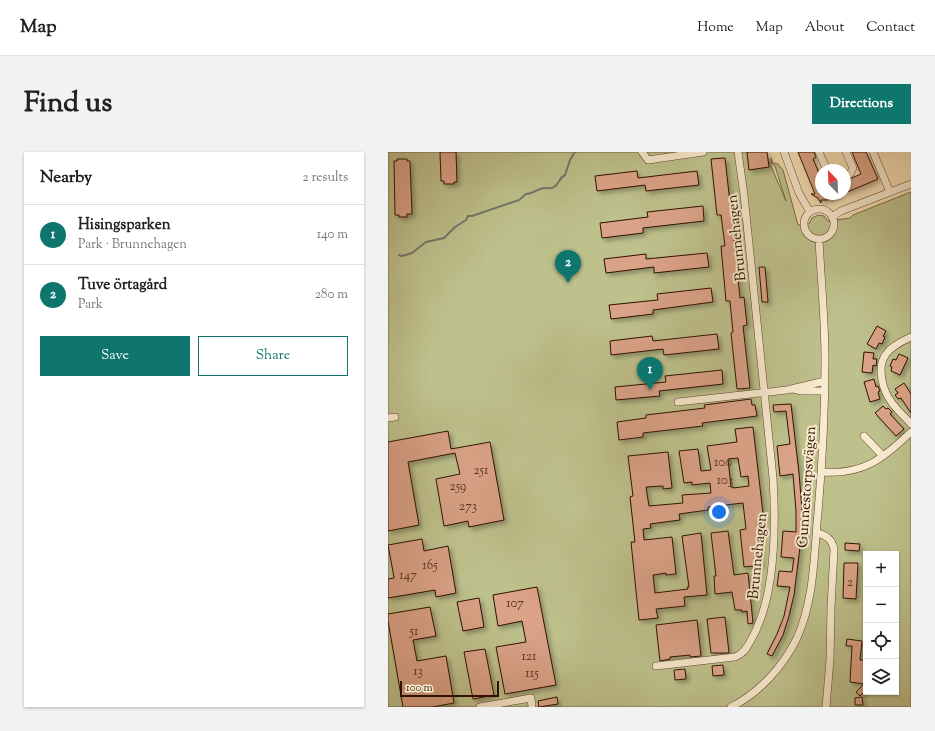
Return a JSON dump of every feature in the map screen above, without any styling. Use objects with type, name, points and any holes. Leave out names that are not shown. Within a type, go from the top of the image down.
[{"type":"street","points":[[642,152],[648,160],[703,152]]},
{"type":"street","name":"Brunnehagen","points":[[656,666],[735,657],[746,650],[756,632],[769,589],[775,504],[747,218],[738,152]]},
{"type":"street","points":[[784,152],[799,193],[810,212]]},
{"type":"street","points":[[819,152],[824,164]]},
{"type":"street","points":[[846,152],[853,168],[851,172]]},
{"type":"street","points":[[874,152],[890,192]]},
{"type":"street","points":[[832,217],[840,211],[911,184]]},
{"type":"street","points":[[815,210],[828,212],[832,217],[834,223],[832,232],[828,237],[820,239],[809,236],[804,228],[806,218],[810,212],[815,210]]},
{"type":"street","name":"Gunnestorpsvägen","points":[[731,707],[751,695],[776,671],[797,637],[808,603],[813,571],[822,472],[825,392],[820,239]]},
{"type":"street","points":[[911,337],[898,343],[886,353],[881,370],[882,379],[889,398],[911,424]]},
{"type":"street","points":[[678,402],[793,389],[825,381]]},
{"type":"street","points":[[793,389],[825,392]]},
{"type":"street","points":[[822,472],[836,473],[851,471],[868,465],[883,456],[911,432]]},
{"type":"street","points":[[864,436],[883,456]]},
{"type":"street","points":[[817,533],[828,537],[833,544],[834,549],[830,660],[826,707]]},
{"type":"street","points":[[480,707],[531,698],[532,707]]},
{"type":"green space","points":[[388,152],[765,152],[786,201],[775,166],[771,163],[771,158],[773,163],[778,164],[783,170],[798,225],[809,224],[812,218],[818,215],[824,216],[828,221],[850,218],[853,215],[911,192],[911,707],[388,707]]},
{"type":"building","points":[[440,152],[456,152],[457,182],[454,182],[454,184],[444,184],[444,181],[441,181]]},
{"type":"building","points":[[747,152],[767,152],[769,167],[749,170]]},
{"type":"building","points":[[798,152],[814,152],[816,157],[813,159],[815,164],[815,194]]},
{"type":"building","points":[[852,152],[866,152],[878,179],[851,190],[851,178],[861,174]]},
{"type":"building","points":[[725,158],[731,212],[735,212],[738,240],[734,240],[740,298],[744,297],[747,325],[743,326],[750,388],[737,389],[731,333],[733,332],[730,301],[726,301],[721,246],[725,246],[721,215],[717,215],[711,159]]},
{"type":"building","points":[[397,159],[407,159],[407,161],[410,161],[412,214],[407,214],[407,217],[399,217],[399,215],[395,215],[394,161],[397,161]]},
{"type":"building","points":[[637,171],[638,178],[697,171],[699,185],[646,191],[645,185],[597,191],[595,176]]},
{"type":"building","points":[[703,206],[704,221],[643,228],[643,233],[602,238],[600,223],[648,217],[647,212]]},
{"type":"building","points":[[707,253],[709,267],[654,273],[654,267],[606,273],[604,259],[646,254],[646,259]]},
{"type":"building","points":[[759,267],[765,267],[768,302],[762,302]]},
{"type":"building","points":[[711,288],[713,302],[653,310],[653,314],[611,319],[609,305],[658,300],[657,294]]},
{"type":"building","points":[[877,326],[886,331],[883,336],[885,337],[882,344],[879,343],[876,349],[867,344]]},
{"type":"building","points":[[717,334],[719,349],[664,355],[663,349],[611,355],[610,341],[652,336],[653,341]]},
{"type":"building","points":[[864,352],[874,353],[873,359],[877,359],[876,366],[873,365],[872,373],[862,372]]},
{"type":"building","points":[[899,354],[908,358],[900,375],[891,371],[892,367],[890,366],[893,359],[896,360]]},
{"type":"building","points":[[722,370],[723,384],[659,391],[660,396],[616,400],[615,387],[666,382],[665,376]]},
{"type":"building","points":[[874,379],[876,387],[878,386],[880,391],[878,392],[880,399],[870,402],[864,382]]},
{"type":"building","points":[[904,383],[911,394],[911,413],[901,398],[898,399],[895,395],[898,393],[895,389]]},
{"type":"building","points":[[751,399],[752,405],[755,405],[757,416],[702,423],[703,426],[643,433],[643,437],[619,440],[617,422],[646,418],[646,415],[705,408],[704,405]]},
{"type":"building","points":[[791,404],[802,510],[801,539],[794,595],[789,616],[783,635],[772,656],[767,654],[784,616],[790,587],[777,586],[779,571],[792,572],[794,558],[781,557],[783,531],[796,532],[793,474],[780,476],[777,446],[790,444],[786,411],[774,412],[773,405]]},
{"type":"building","points":[[883,406],[892,412],[890,414],[904,429],[896,436],[875,413]]},
{"type":"building","points":[[753,427],[764,522],[757,523],[761,565],[744,567],[740,530],[746,529],[743,503],[708,507],[708,510],[679,514],[680,520],[650,524],[651,528],[643,529],[644,540],[672,537],[676,574],[666,575],[666,573],[653,575],[655,593],[688,589],[687,587],[689,587],[682,536],[701,533],[707,595],[684,597],[685,606],[656,609],[658,618],[639,620],[631,542],[635,542],[630,497],[633,496],[628,456],[668,452],[672,488],[663,489],[663,486],[646,487],[649,506],[683,503],[682,495],[711,493],[710,483],[692,485],[692,482],[684,483],[679,451],[698,449],[701,471],[711,470],[707,446],[737,442],[735,429]],"holes":[[[738,458],[741,477],[748,476],[749,486],[731,487],[728,459]]]},
{"type":"building","points":[[448,431],[451,449],[490,442],[504,520],[469,527],[468,521],[444,526],[436,479],[460,474],[455,453],[408,462],[419,525],[388,531],[388,442]]},
{"type":"building","points":[[728,531],[734,575],[748,573],[753,623],[748,624],[747,611],[742,612],[742,610],[735,610],[732,592],[715,594],[714,576],[716,576],[711,533]]},
{"type":"building","points":[[422,539],[424,551],[448,546],[456,593],[436,597],[435,590],[388,598],[388,579],[394,577],[388,545]]},
{"type":"building","points":[[845,543],[860,544],[859,551],[845,550]]},
{"type":"building","points":[[844,563],[858,563],[856,599],[843,598]]},
{"type":"building","points":[[537,587],[556,685],[505,694],[496,647],[526,642],[522,621],[498,626],[493,595]]},
{"type":"building","points":[[479,598],[484,627],[463,631],[457,602]]},
{"type":"building","points":[[430,607],[436,636],[413,640],[417,661],[446,656],[454,703],[432,707],[403,707],[388,614]]},
{"type":"building","points":[[725,617],[729,653],[711,653],[707,619]]},
{"type":"building","points":[[697,620],[701,656],[690,657],[690,655],[670,657],[670,659],[660,661],[656,625]]},
{"type":"building","points":[[847,639],[862,641],[860,660],[863,660],[863,684],[850,682],[852,646],[846,646]]},
{"type":"building","points":[[485,649],[494,695],[473,699],[464,652]]},
{"type":"building","points":[[723,665],[724,675],[713,676],[712,666]]},
{"type":"building","points":[[685,669],[686,679],[675,680],[674,670]]},
{"type":"building","points":[[863,685],[863,693],[860,696],[856,692]]},
{"type":"building","points":[[557,697],[558,704],[539,707],[538,701]]},
{"type":"building","points":[[862,697],[863,705],[855,705],[855,698]]},
{"type":"waterway","points":[[399,255],[402,256],[412,253],[426,242],[444,238],[455,227],[466,220],[468,216],[519,200],[526,194],[540,189],[554,187],[565,175],[570,160],[575,152]]},
{"type":"place","name":"Tuve örtagård","points":[[568,283]]},
{"type":"place","name":"Hisingsparken","points":[[650,390]]}]
